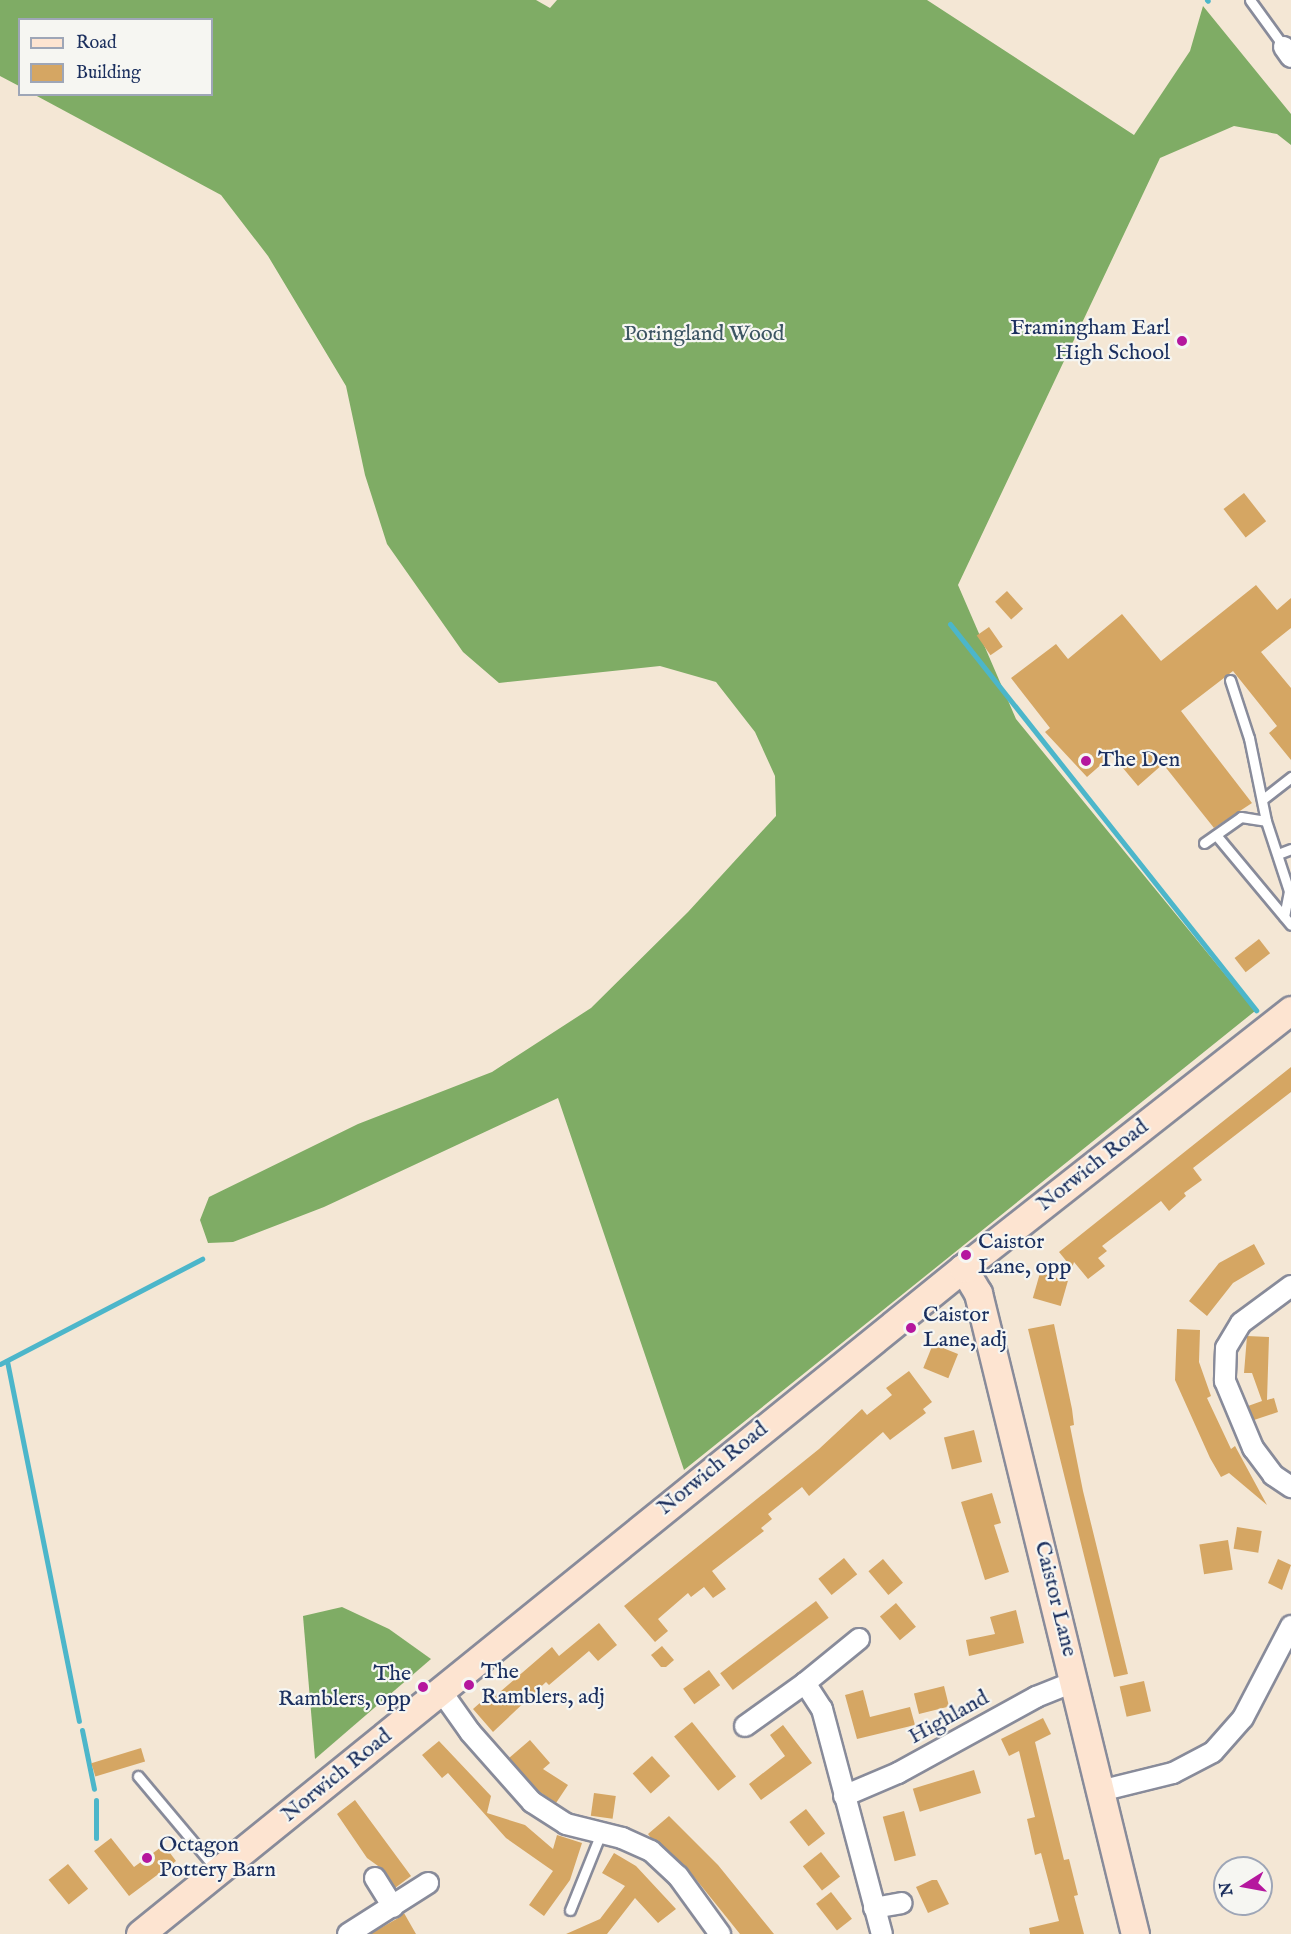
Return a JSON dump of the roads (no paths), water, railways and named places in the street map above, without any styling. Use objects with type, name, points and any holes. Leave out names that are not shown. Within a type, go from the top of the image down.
[{"type":"main road","name":"Norwich Road","points":[[140,1934],[963,1268],[1291,1010]]},
{"type":"main road","name":"Caistor Lane","points":[[963,1268],[978,1293],[1076,1682],[1135,1934]]},
{"type":"street","points":[[1291,1286],[1241,1323],[1226,1348],[1225,1381],[1253,1448],[1273,1475],[1291,1487]]},
{"type":"street","points":[[1100,1791],[1173,1773],[1213,1752],[1243,1718],[1291,1626]]},
{"type":"street","points":[[746,1726],[805,1683],[859,1639]]},
{"type":"street","name":"Highland","points":[[844,1796],[898,1773],[1036,1697],[1076,1682]]},
{"type":"street","points":[[805,1683],[822,1709],[882,1934]]},
{"type":"street","points":[[441,1691],[490,1757],[532,1802],[566,1824],[601,1833],[651,1851],[678,1876],[720,1934]]},
{"type":"street","points":[[375,1878],[393,1907]]},
{"type":"street","points":[[348,1934],[428,1883]]},
{"type":"street","points":[[874,1908],[902,1903]]},
{"type":"lane","points":[[1250,0],[1287,52]]},
{"type":"lane","points":[[1230,680],[1263,800],[1266,821],[1289,891],[1284,916]]},
{"type":"lane","points":[[1263,800],[1291,777]]},
{"type":"lane","points":[[1204,843],[1241,817],[1266,821]]},
{"type":"lane","points":[[1216,836],[1291,925]]},
{"type":"lane","points":[[1278,854],[1291,849]]},
{"type":"lane","points":[[138,1776],[219,1872]]},
{"type":"lane","points":[[570,1910],[601,1833]]},
{"type":"waterway","points":[[950,624],[1256,1010]]},
{"type":"waterway","points":[[0,1364],[202,1259]]},
{"type":"waterway","points":[[7,1361],[79,1721]]},
{"type":"waterway","points":[[82,1730],[94,1789]]},
{"type":"waterway","points":[[96,1800],[96,1838]]},
{"type":"place","name":"Framingham Earl High School","points":[[1182,341]]},
{"type":"place","name":"The Den","points":[[1086,761]]},
{"type":"place","name":"Caistor Lane, opp","points":[[966,1255]]},
{"type":"place","name":"Caistor Lane, adj","points":[[911,1328]]},
{"type":"place","name":"The Ramblers, adj","points":[[469,1685]]},
{"type":"place","name":"The Ramblers, opp","points":[[423,1687]]},
{"type":"place","name":"Octagon Pottery Barn","points":[[147,1858]]},
{"type":"park label","name":"Poringland Wood","points":[[704,335]]}]
